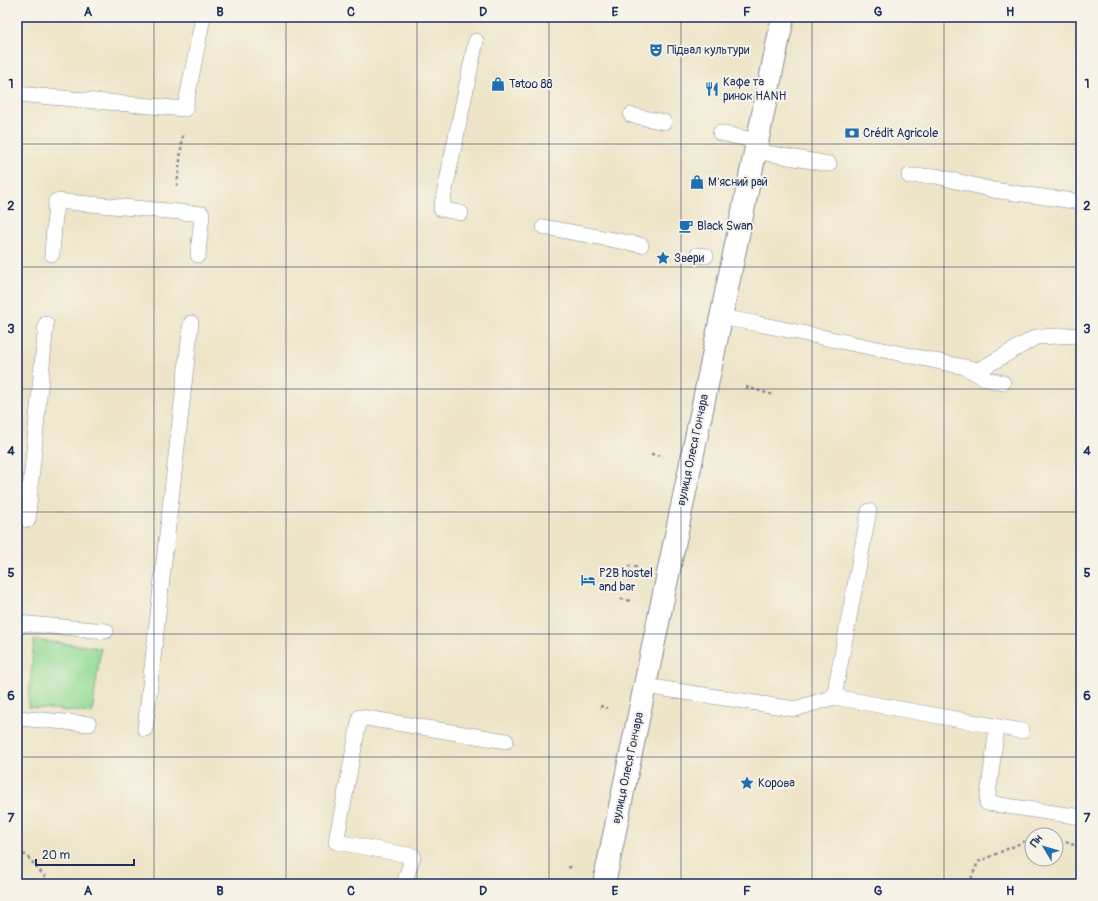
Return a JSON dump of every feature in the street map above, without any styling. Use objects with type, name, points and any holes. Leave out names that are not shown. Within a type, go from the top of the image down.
[{"type":"street","name":"вулиця Олеся Гончара","points":[[604,884],[783,17]]},
{"type":"lane","points":[[17,94],[186,109],[203,17]]},
{"type":"lane","points":[[462,213],[441,209],[476,42]]},
{"type":"lane","points":[[631,115],[664,122]]},
{"type":"lane","points":[[720,133],[756,146],[829,164]]},
{"type":"lane","points":[[909,176],[936,176],[993,190],[1081,202]]},
{"type":"lane","points":[[52,254],[56,201],[202,214],[198,255]]},
{"type":"lane","points":[[544,228],[641,245]]},
{"type":"lane","points":[[720,317],[979,370],[1036,337],[1081,335]]},
{"type":"lane","points":[[145,729],[191,323]]},
{"type":"lane","points":[[28,520],[24,490],[46,324]]},
{"type":"lane","points":[[960,366],[987,378],[1003,383]]},
{"type":"lane","points":[[834,697],[869,511]]},
{"type":"lane","points":[[18,622],[106,631]]},
{"type":"lane","points":[[645,686],[795,709],[834,697],[1022,731]]},
{"type":"lane","points":[[404,884],[413,856],[336,842],[360,717],[506,742]]},
{"type":"lane","points":[[17,718],[89,724]]},
{"type":"lane","points":[[997,727],[987,803],[1081,817]]},
{"type":"path","points":[[175,212],[186,109]]},
{"type":"path","points":[[746,387],[774,395]]},
{"type":"path","points":[[651,454],[663,456]]},
{"type":"path","points":[[628,566],[638,567]]},
{"type":"path","points":[[621,599],[631,601]]},
{"type":"path","points":[[600,706],[608,708]]},
{"type":"path","points":[[1064,840],[1081,849]]},
{"type":"path","points":[[969,884],[978,862],[1024,842]]},
{"type":"path","points":[[17,854],[26,855],[52,884]]},
{"type":"path","points":[[568,867],[574,868]]},
{"type":"green space","points":[[34,640],[101,648],[92,713],[28,707]]},
{"type":"place","name":"Підвал культури","points":[[656,50]]},
{"type":"place","name":"Tatoo 88","points":[[498,84]]},
{"type":"place","name":"Кафе та ринок HANH","points":[[712,89]]},
{"type":"place","name":"Crédit Agricole","points":[[852,133]]},
{"type":"place","name":"Мʼясний рай","points":[[697,182]]},
{"type":"place","name":"Black Swan","points":[[686,226]]},
{"type":"place","name":"Звери","points":[[663,258]]},
{"type":"place","name":"P2B hostel and bar","points":[[588,580]]},
{"type":"place","name":"Корова","points":[[747,783]]}]
